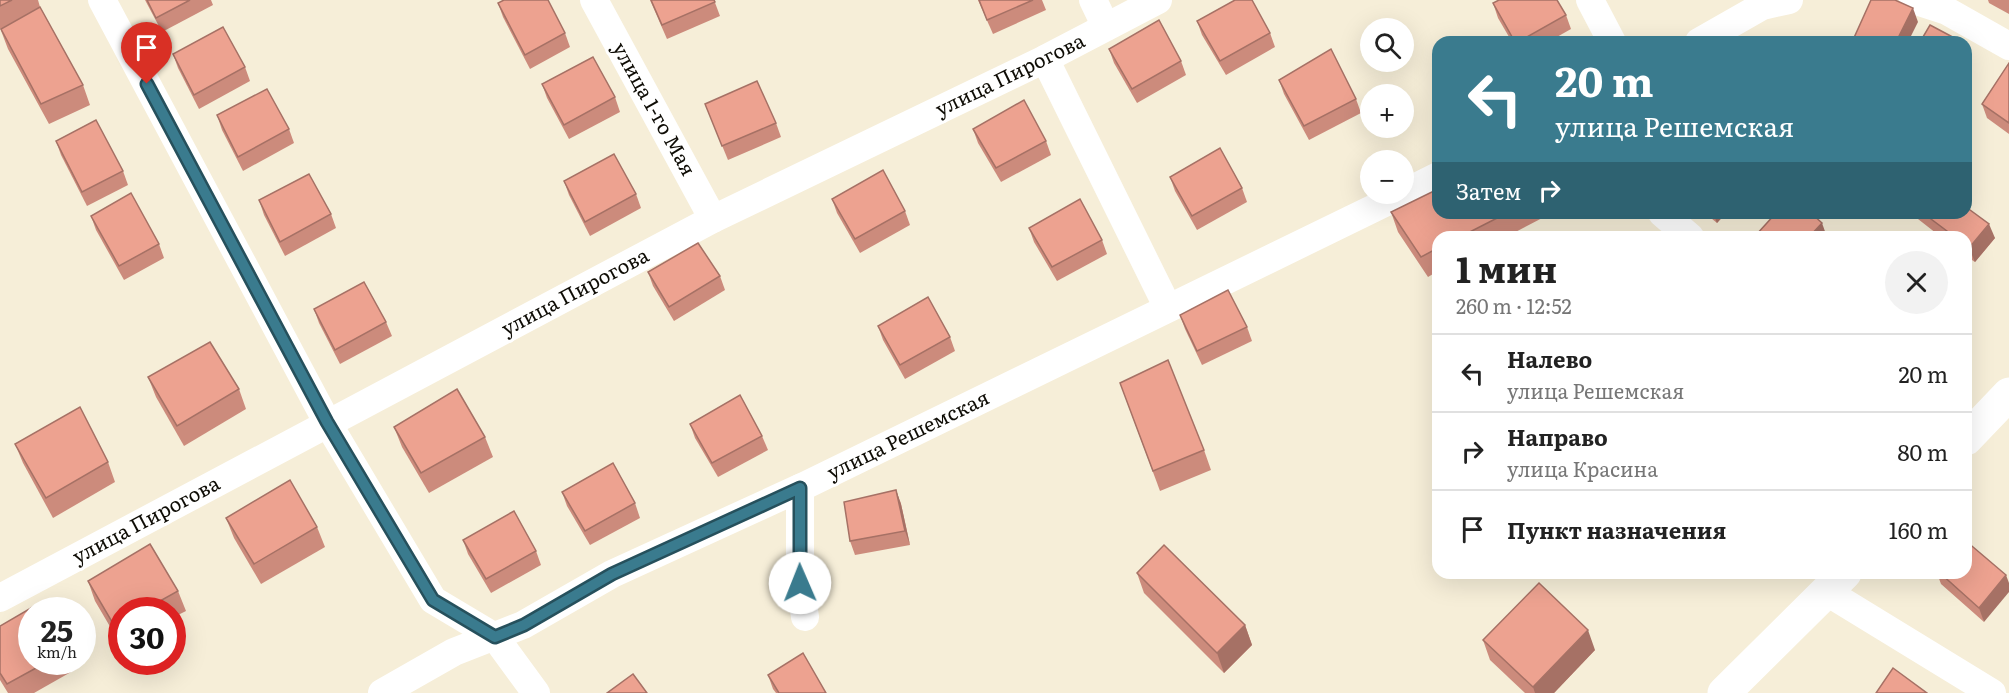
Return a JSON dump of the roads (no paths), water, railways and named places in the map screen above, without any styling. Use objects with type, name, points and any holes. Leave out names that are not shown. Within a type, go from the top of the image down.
[{"type":"main road","points":[[1972,433],[2009,394]]},
{"type":"main road","points":[[1724,693],[1836,583]]},
{"type":"street","points":[[102,0],[327,422],[433,600],[495,637],[536,693]]},
{"type":"street","name":"улица 1-го Мая","points":[[594,0],[713,219]]},
{"type":"street","points":[[1093,0],[1106,27]]},
{"type":"street","name":"улица Пирогова","points":[[0,598],[327,422],[713,219],[1045,59],[1158,0]]},
{"type":"street","points":[[1590,0],[1609,36]]},
{"type":"street","points":[[1710,36],[1762,6],[1789,0]]},
{"type":"street","points":[[1913,0],[1947,11],[2009,46]]},
{"type":"street","points":[[1045,59],[1168,308]]},
{"type":"street","name":"улица Решемская","points":[[1414,188],[1432,179]]},
{"type":"street","name":"улица Решемская","points":[[382,693],[454,652],[524,625],[612,574],[800,488],[1381,204]]},
{"type":"street","points":[[1669,219],[1683,231]]},
{"type":"street","points":[[800,488],[800,583],[805,617]]},
{"type":"street","points":[[1836,583],[1992,693]]}]
